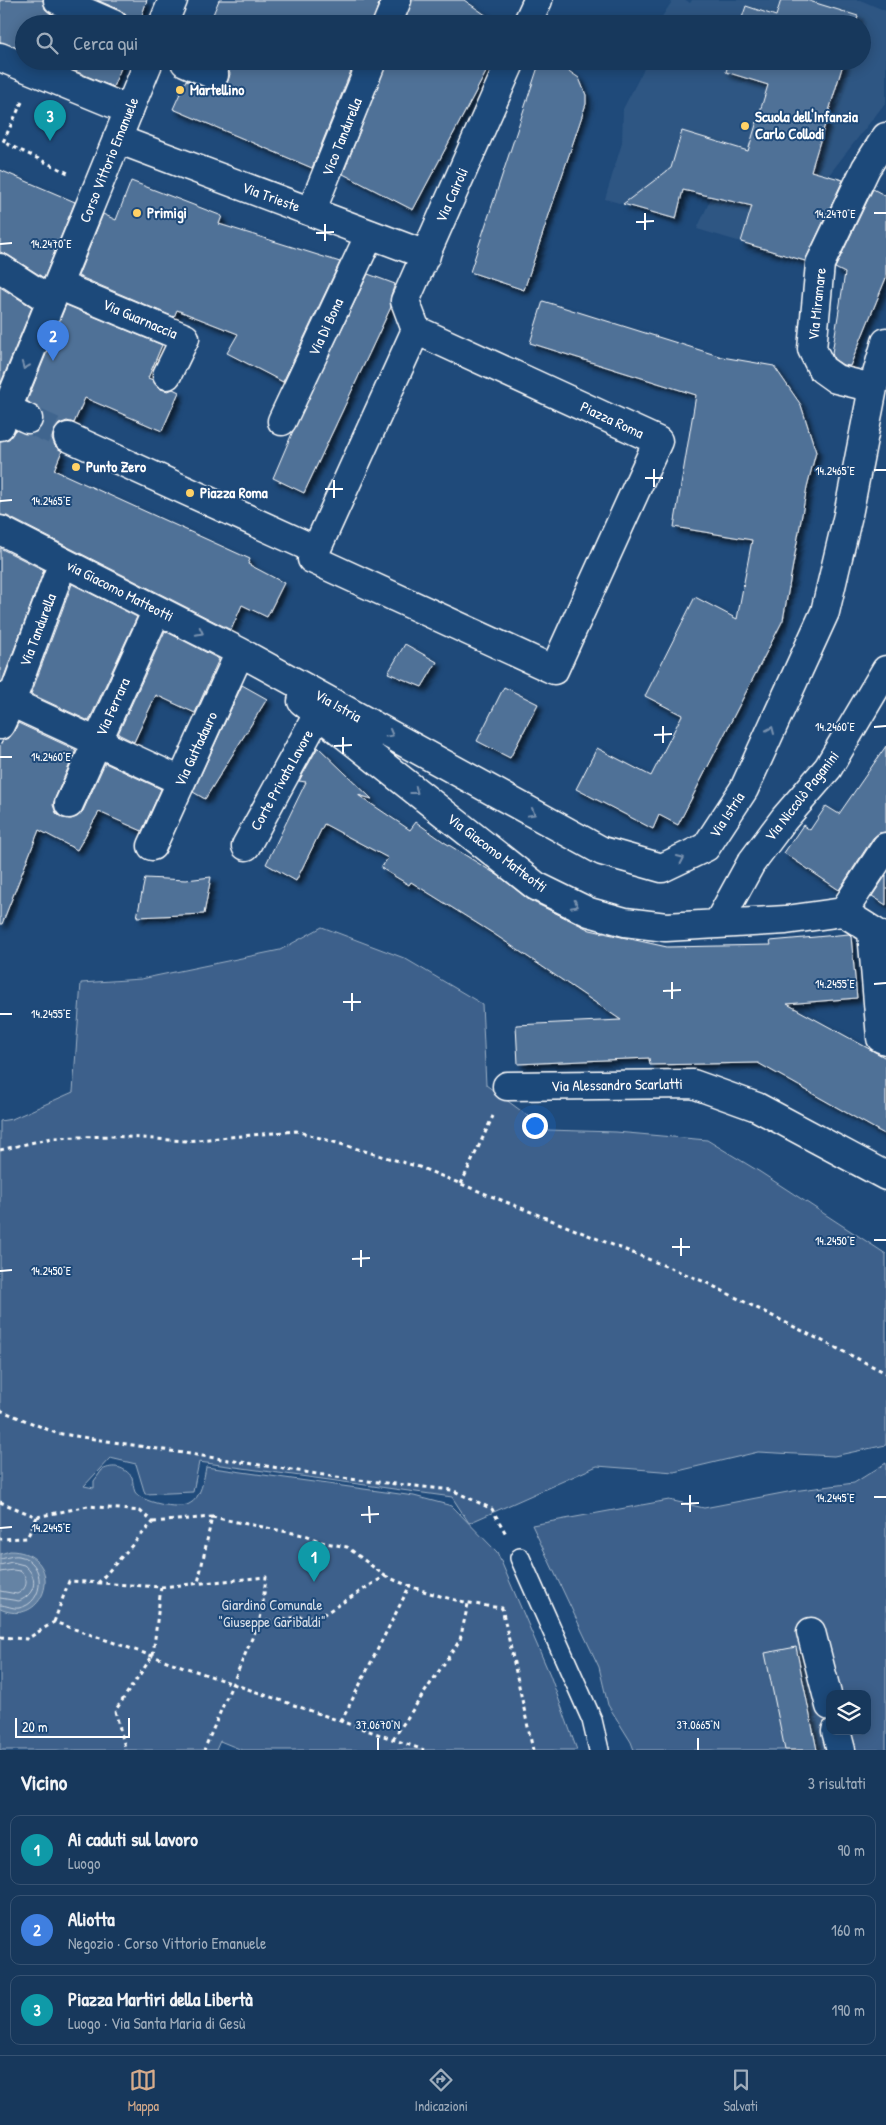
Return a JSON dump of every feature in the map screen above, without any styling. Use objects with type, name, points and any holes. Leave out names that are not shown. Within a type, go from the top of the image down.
[{"type":"street","points":[[58,0],[92,15]]},
{"type":"street","points":[[167,15],[173,0]]},
{"type":"street","points":[[391,15],[397,0]]},
{"type":"street","points":[[531,15],[538,0]]},
{"type":"street","points":[[0,58],[15,64]]},
{"type":"street","points":[[31,70],[129,110]]},
{"type":"street","name":"Corso Vittorio Emanuele","points":[[12,418],[54,293],[145,70]]},
{"type":"street","points":[[202,70],[214,75]]},
{"type":"street","name":"Vico Tandurella","points":[[312,212],[368,70]]},
{"type":"street","name":"Via Cairoli","points":[[416,330],[405,301],[507,70]]},
{"type":"street","name":"Via Miramare","points":[[873,388],[836,379],[822,369],[812,349],[820,264],[866,168],[886,137]]},
{"type":"street","name":"Via Trieste","points":[[117,139],[426,255]]},
{"type":"street","name":"Via Di Bona","points":[[282,421],[370,234]]},
{"type":"street","points":[[0,268],[54,293]]},
{"type":"street","name":"Via Guarnaccia","points":[[54,293],[184,338],[167,375]]},
{"type":"street","points":[[68,437],[316,550],[416,330]]},
{"type":"street","name":"Piazza Roma","points":[[316,550],[312,559],[554,670],[658,441],[416,330]]},
{"type":"street","name":"Via Istria","points":[[240,652],[602,851],[662,868],[706,847],[744,790],[825,612],[848,515],[873,388],[886,342]]},
{"type":"street","name":"via Giacomo Matteotti","points":[[0,530],[240,652]]},
{"type":"street","name":"Via Tandurella","points":[[4,708],[63,562]]},
{"type":"street","name":"Via Ferrara","points":[[69,804],[157,610]]},
{"type":"street","name":"Via Giacomo Matteotti","points":[[240,652],[536,886],[589,912],[625,922],[666,927],[786,920],[843,912]]},
{"type":"street","name":"Via Guttadauro","points":[[152,846],[240,652]]},
{"type":"street","name":"Via Niccolò Paganini","points":[[718,923],[751,863],[784,819],[828,768],[886,670]]},
{"type":"street","points":[[4,708],[97,742],[181,781]]},
{"type":"street","name":"Corte Privata Lavore","points":[[246,846],[318,714]]},
{"type":"street","points":[[886,847],[843,912],[879,935],[881,1038],[886,1040]]},
{"type":"street","name":"Via Alessandro Scarlatti","points":[[507,1086],[693,1084],[757,1107],[886,1176]]},
{"type":"street","points":[[811,1632],[826,1690]]},
{"type":"street","points":[[837,1735],[841,1750]]},
{"type":"lane","points":[[520,1558],[592,1720],[599,1750]]},
{"type":"path","points":[[36,72],[3,142],[98,187]]},
{"type":"path","points":[[461,1184],[507,1086]]},
{"type":"path","points":[[0,1150],[52,1138],[110,1136],[186,1141],[296,1131],[419,1167],[705,1282],[886,1373]]},
{"type":"path","points":[[0,1410],[56,1433],[349,1479],[452,1490],[492,1510],[520,1558]]},
{"type":"path","points":[[0,1502],[37,1517],[88,1506],[140,1511],[154,1522]]},
{"type":"path","points":[[0,1539],[26,1538],[37,1517]]},
{"type":"path","points":[[198,1583],[212,1517]]},
{"type":"path","points":[[98,1583],[154,1522],[212,1517],[308,1536],[321,1542],[347,1547],[385,1576],[410,1587],[468,1604],[502,1608],[533,1750]]},
{"type":"path","points":[[259,1622],[324,1614],[385,1576]]},
{"type":"path","points":[[0,1637],[27,1639],[54,1622],[69,1581],[162,1587],[266,1578],[259,1622],[204,1750]]},
{"type":"path","points":[[125,1750],[114,1711],[153,1655],[162,1587]]},
{"type":"path","points":[[340,1722],[410,1587]]},
{"type":"path","points":[[393,1739],[460,1640],[468,1604]]},
{"type":"path","points":[[54,1622],[424,1750]]},
{"type":"shaded area","name":"Scuola dell'Infanzia Carlo Collodi","points":[[673,0],[686,0],[690,3],[692,0],[860,0],[886,11],[886,102],[828,176],[741,242],[697,229],[712,196],[683,190],[676,219],[605,199],[622,143],[623,109],[643,70],[871,70],[871,15],[663,15]]},
{"type":"green space","name":"Giardino Comunale \"Giuseppe Garibaldi\"","points":[[322,927],[404,958],[482,1004],[486,1085],[547,1130],[616,1132],[707,1140],[886,1254],[886,1445],[834,1456],[758,1452],[674,1472],[597,1466],[469,1523],[452,1497],[199,1462],[193,1492],[145,1494],[136,1464],[110,1458],[84,1486],[94,1488],[94,1481],[102,1470],[115,1467],[126,1471],[132,1477],[134,1490],[139,1496],[160,1504],[184,1506],[193,1501],[201,1488],[206,1467],[414,1496],[452,1506],[497,1552],[550,1675],[577,1750],[242,1750],[220,1741],[216,1750],[0,1750],[0,1121],[12,1119],[73,1092],[81,983],[141,979],[280,950]]},
{"type":"green space","points":[[886,1463],[886,1750],[634,1750],[608,1705],[599,1667],[532,1525],[669,1500],[704,1508],[793,1491],[854,1483]]},
{"type":"water","points":[[10,1551],[28,1555],[39,1563],[45,1575],[44,1588],[39,1600],[30,1609],[17,1613],[0,1609],[0,1554]]},
{"type":"building","points":[[0,0],[43,0],[45,9],[53,15],[15,15],[15,47],[0,42]]},
{"type":"building","points":[[97,0],[147,0],[142,15],[126,15],[120,10]]},
{"type":"building","points":[[219,0],[380,0],[375,15],[213,15]]},
{"type":"building","points":[[412,0],[464,0],[486,15],[407,15]]},
{"type":"building","points":[[781,0],[806,0],[855,15],[776,15]]},
{"type":"building","points":[[746,6],[773,15],[743,15]]},
{"type":"building","points":[[72,70],[120,70],[113,87]]},
{"type":"building","points":[[228,70],[351,70],[312,168],[173,109],[186,80],[208,89],[216,90],[224,87],[230,74]]},
{"type":"building","points":[[383,70],[487,70],[413,210],[343,174]]},
{"type":"building","points":[[537,70],[567,70],[579,78],[586,95],[586,104],[524,290],[470,272]]},
{"type":"building","points":[[727,70],[841,70],[811,171],[843,180],[805,261],[741,242],[752,206],[683,190],[676,219],[623,204],[671,168],[682,131],[748,151],[768,85],[726,72]]},
{"type":"building","points":[[0,170],[75,202],[44,278],[0,252]]},
{"type":"building","points":[[131,181],[222,216],[219,224],[340,262],[283,382],[227,353],[238,334],[177,310],[174,317],[78,276],[103,214],[116,220]]},
{"type":"building","points":[[873,189],[886,196],[886,278],[850,366],[843,365],[834,359],[832,353],[845,273],[835,268]]},
{"type":"building","points":[[368,274],[395,284],[391,295],[391,307],[304,493],[273,478],[293,431]]},
{"type":"building","points":[[0,287],[32,307],[0,385]]},
{"type":"building","points":[[543,301],[722,357],[774,366],[801,405],[816,452],[807,487],[783,620],[678,825],[659,815],[653,829],[576,789],[597,748],[651,776],[682,715],[645,696],[695,597],[737,619],[752,540],[674,527],[696,395],[530,343]]},
{"type":"building","points":[[66,305],[162,345],[148,378],[153,380],[161,389],[168,391],[173,389],[179,392],[162,431],[85,398],[74,423],[67,421],[59,424],[54,431],[52,438],[55,446],[62,451],[54,470],[250,559],[248,564],[284,583],[267,617],[242,605],[231,630],[7,516],[0,515],[0,441],[9,439],[15,430],[30,434],[36,432],[42,426],[44,418],[41,411],[27,401]]},
{"type":"building","points":[[0,548],[44,570],[2,682],[0,682]]},
{"type":"building","points":[[72,584],[137,617],[89,721],[31,694]]},
{"type":"building","points":[[165,631],[219,659],[195,713],[156,695],[134,742],[118,734]]},
{"type":"building","points":[[405,644],[437,662],[422,687],[388,673]]},
{"type":"building","points":[[242,685],[267,699],[205,799],[193,792]]},
{"type":"building","points":[[504,687],[538,704],[510,758],[477,741]]},
{"type":"building","points":[[18,723],[76,750],[53,805],[56,813],[62,818],[71,819],[83,811],[105,763],[161,789],[142,831],[99,812],[77,850],[39,830],[2,924],[0,924],[0,745],[3,740],[9,738],[14,732]]},
{"type":"building","points":[[886,746],[886,832],[879,833],[873,838],[839,890],[784,853],[803,825],[810,830],[826,806],[839,814]]},
{"type":"building","points":[[318,747],[372,799],[358,795],[410,830],[416,822],[499,876],[529,900],[590,930],[667,947],[771,945],[770,941],[849,934],[851,936],[857,998],[787,1004],[886,1058],[886,1135],[758,1063],[650,1065],[649,1058],[518,1064],[516,1025],[621,1020],[494,934],[411,882],[409,885],[381,868],[388,858],[324,824],[296,881],[266,864],[306,782],[299,781]]},
{"type":"building","points":[[886,875],[886,905],[872,896]]},
{"type":"building","points":[[211,877],[204,914],[137,917],[145,878],[186,880]]},
{"type":"building","points":[[796,1647],[817,1750],[785,1750],[765,1653]]},
{"type":"tunnel","points":[[28,419],[68,437]]},
{"type":"place","name":"Martellino","points":[[180,90]]},
{"type":"place","name":"Scuola dell'Infanzia Carlo Collodi","points":[[745,126]]},
{"type":"place","name":"Piazza Martiri della Libertà","points":[[50,141]]},
{"type":"place","name":"Primigi","points":[[137,213]]},
{"type":"place","name":"Aliotta","points":[[53,361]]},
{"type":"place","name":"Punto Zero","points":[[76,467]]},
{"type":"place","name":"Piazza Roma","points":[[190,493]]},
{"type":"place","name":"Ai caduti sul lavoro","points":[[314,1582]]}]
